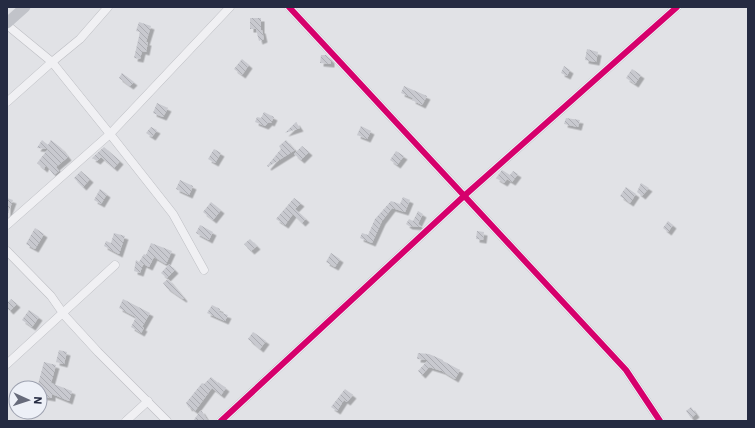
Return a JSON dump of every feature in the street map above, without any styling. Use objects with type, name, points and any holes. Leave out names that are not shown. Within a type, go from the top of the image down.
[{"type":"main road","points":[[7,24],[25,7]]},
{"type":"street","points":[[7,102],[80,39],[108,7]]},
{"type":"street","points":[[7,225],[110,134],[230,7]]},
{"type":"street","points":[[289,7],[626,370],[660,421]]},
{"type":"street","points":[[221,421],[464,196],[676,7]]},
{"type":"street","points":[[7,24],[52,62],[110,134],[173,214],[204,270]]},
{"type":"street","points":[[7,251],[51,296],[98,352],[167,421]]},
{"type":"street","points":[[7,364],[115,265]]},
{"type":"street","points":[[126,421],[148,401]]},
{"type":"building","points":[[250,18],[261,18],[261,30],[264,39],[259,41],[256,29],[250,29]]},
{"type":"building","points":[[139,22],[151,26],[146,42],[148,42],[146,52],[142,51],[140,59],[134,58],[140,32],[136,31]]},
{"type":"building","points":[[587,49],[598,52],[596,62],[585,60]]},
{"type":"building","points":[[321,55],[326,55],[331,60],[331,64],[320,63]]},
{"type":"building","points":[[242,59],[249,65],[242,75],[234,69]]},
{"type":"building","points":[[564,66],[570,70],[567,76],[561,73]]},
{"type":"building","points":[[632,69],[641,75],[635,84],[626,78]]},
{"type":"building","points":[[122,73],[134,82],[130,86],[119,78]]},
{"type":"building","points":[[404,86],[427,96],[422,105],[412,100],[413,98],[401,93]]},
{"type":"building","points":[[157,103],[168,108],[163,117],[153,113]]},
{"type":"building","points":[[264,112],[274,117],[271,123],[269,122],[265,126],[255,122],[257,117],[261,118]]},
{"type":"building","points":[[566,118],[580,120],[578,127],[564,124]]},
{"type":"building","points":[[296,122],[300,128],[285,133]]},
{"type":"building","points":[[361,126],[371,131],[367,139],[357,135]]},
{"type":"building","points":[[151,127],[157,130],[152,137],[146,133]]},
{"type":"building","points":[[42,140],[48,145],[51,140],[61,148],[68,157],[56,167],[59,171],[54,175],[46,165],[44,169],[37,163],[48,149],[37,148]]},
{"type":"building","points":[[286,140],[295,150],[268,167],[267,166],[281,149],[279,146]]},
{"type":"building","points":[[302,146],[309,152],[301,160],[294,154]]},
{"type":"building","points":[[104,147],[120,161],[114,168],[101,157],[97,161],[92,158]]},
{"type":"building","points":[[214,149],[221,153],[215,163],[208,159]]},
{"type":"building","points":[[396,151],[404,156],[397,165],[390,160]]},
{"type":"building","points":[[502,170],[510,175],[513,171],[518,174],[512,182],[507,179],[504,183],[496,178]]},
{"type":"building","points":[[81,171],[90,179],[83,187],[74,178]]},
{"type":"building","points":[[180,180],[193,186],[189,195],[176,189]]},
{"type":"building","points":[[641,183],[649,188],[642,196],[637,192]]},
{"type":"building","points":[[626,187],[636,194],[630,203],[620,196]]},
{"type":"building","points":[[100,189],[107,194],[101,204],[94,200]]},
{"type":"building","points":[[403,197],[410,200],[405,212],[392,208],[382,221],[372,243],[360,238],[362,233],[368,235],[375,219],[391,201],[400,204]]},
{"type":"building","points":[[7,198],[13,200],[7,216]]},
{"type":"building","points":[[294,198],[301,203],[295,209],[306,219],[302,223],[293,214],[285,225],[276,219]]},
{"type":"building","points":[[211,202],[221,210],[213,220],[203,212]]},
{"type":"building","points":[[418,211],[423,214],[418,224],[422,227],[409,226],[406,224],[409,219],[413,221]]},
{"type":"building","points":[[668,221],[673,225],[668,232],[663,228]]},
{"type":"building","points":[[200,225],[213,232],[209,240],[196,233]]},
{"type":"building","points":[[35,228],[44,234],[35,249],[26,244]]},
{"type":"building","points":[[477,231],[484,232],[483,240],[476,239]]},
{"type":"building","points":[[114,233],[125,236],[119,254],[104,246],[106,241],[111,243]]},
{"type":"building","points":[[250,239],[257,246],[251,251],[244,244]]},
{"type":"building","points":[[151,243],[172,251],[166,264],[154,257],[149,267],[143,264],[140,273],[134,271],[136,260],[139,262],[144,254],[146,255]]},
{"type":"building","points":[[331,253],[340,259],[335,267],[326,262]]},
{"type":"building","points":[[169,264],[175,270],[167,278],[161,273]]},
{"type":"building","points":[[168,279],[184,298],[183,299],[167,288],[163,283]]},
{"type":"building","points":[[11,299],[17,304],[10,311],[7,308],[7,303]]},
{"type":"building","points":[[123,299],[150,313],[142,327],[144,328],[141,333],[131,327],[136,317],[119,308]]},
{"type":"building","points":[[212,305],[220,309],[219,312],[228,315],[225,321],[207,313]]},
{"type":"building","points":[[29,310],[39,317],[32,327],[22,320]]},
{"type":"building","points":[[253,332],[266,341],[260,349],[248,339]]},
{"type":"building","points":[[59,350],[67,352],[64,364],[56,362]]},
{"type":"building","points":[[418,353],[429,354],[460,370],[455,379],[442,371],[429,367],[422,375],[418,371],[428,360],[417,359]]},
{"type":"building","points":[[44,362],[56,365],[51,383],[72,391],[69,401],[52,394],[52,398],[48,397],[48,380],[39,380]]},
{"type":"building","points":[[211,377],[226,388],[221,395],[212,388],[195,411],[190,407],[189,408],[186,403],[202,383],[204,384]]},
{"type":"building","points":[[345,389],[353,395],[347,402],[344,400],[337,411],[331,407]]},
{"type":"building","points":[[691,407],[696,414],[691,418],[686,411]]},
{"type":"building","points":[[201,410],[208,421],[193,421]]},
{"type":"cycle path","points":[[289,7],[626,370],[660,421]]},
{"type":"cycle path","points":[[221,421],[464,196],[677,7]]}]
